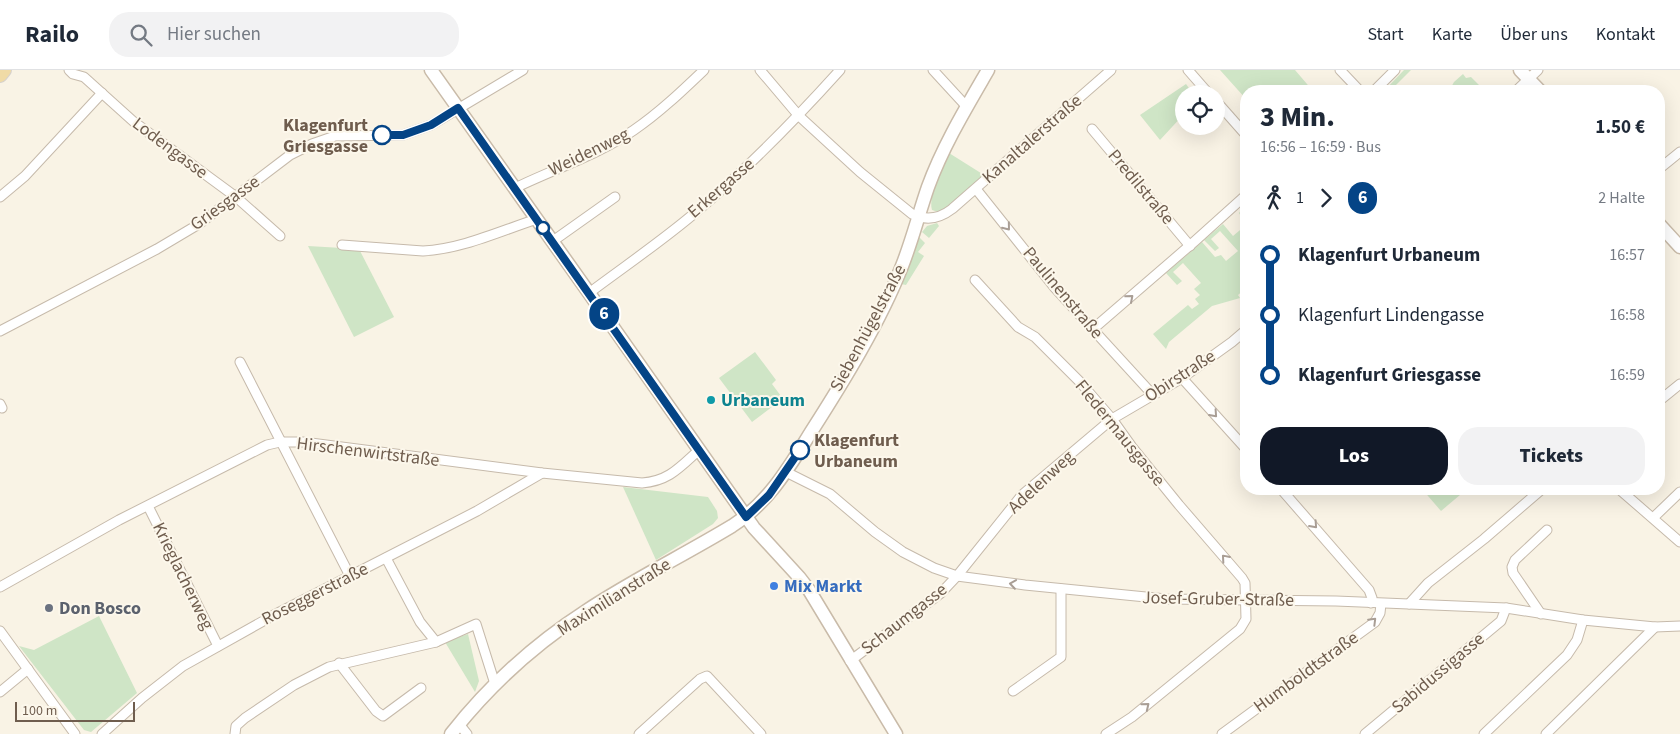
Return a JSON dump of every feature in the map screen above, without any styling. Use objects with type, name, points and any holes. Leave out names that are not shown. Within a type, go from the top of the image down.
[{"type":"main road","points":[[0,74],[4,70]]},
{"type":"street","name":"Lodengasse","points":[[69,70],[74,74],[83,73],[134,122],[236,197],[280,236]]},
{"type":"street","points":[[431,70],[746,517],[809,590],[850,661],[896,734]]},
{"type":"street","name":"Griesgasse","points":[[0,332],[182,235],[236,197],[290,155],[334,136],[403,135],[431,125],[522,70]]},
{"type":"street","name":"Weidenweg","points":[[515,188],[597,151],[633,131],[662,109],[704,70]]},
{"type":"street","points":[[760,70],[800,116],[860,172],[919,218]]},
{"type":"street","name":"Erkergasse","points":[[589,293],[695,213],[800,116],[840,70]]},
{"type":"street","points":[[932,70],[967,107]]},
{"type":"street","name":"Siebenhügelstraße","points":[[746,517],[769,495],[786,472],[829,403],[884,305],[902,266],[928,187],[943,152],[988,70]]},
{"type":"street","name":"Kanaltalerstraße","points":[[919,218],[928,219],[946,214],[1111,70]]},
{"type":"street","points":[[1188,70],[1201,85]]},
{"type":"street","points":[[1340,70],[1352,85]]},
{"type":"street","points":[[1380,85],[1396,70]]},
{"type":"street","points":[[1534,85],[1524,74],[1538,70]]},
{"type":"street","points":[[0,197],[25,176],[102,93]]},
{"type":"street","points":[[1225,111],[1240,128]]},
{"type":"street","name":"Predilstraße","points":[[1092,129],[1190,246]]},
{"type":"street","points":[[1665,164],[1680,152]]},
{"type":"street","name":"Paulinenstraße","points":[[976,189],[1055,288],[1153,395]]},
{"type":"street","points":[[553,241],[615,197]]},
{"type":"street","points":[[1093,329],[1240,200]]},
{"type":"street","points":[[342,245],[423,251],[436,250],[491,235],[537,219]]},
{"type":"street","points":[[1665,231],[1680,247]]},
{"type":"street","name":"Fledermausgasse","points":[[975,280],[1018,327],[1036,337],[1080,382],[1112,419],[1136,453],[1242,578],[1245,583],[1246,600]]},
{"type":"street","name":"Obirstraße","points":[[1112,419],[1182,378],[1240,335]]},
{"type":"street","points":[[240,362],[350,576]]},
{"type":"street","points":[[1182,378],[1240,443]]},
{"type":"street","points":[[1665,397],[1680,384]]},
{"type":"street","name":"Adelenweg","points":[[957,576],[1010,508],[1112,419]]},
{"type":"street","name":"Hirschenwirtstraße","points":[[0,587],[87,537],[267,445],[280,442],[303,442],[642,484],[666,478],[677,471],[699,450]]},
{"type":"street","name":"Josef-Gruber-Straße","points":[[786,472],[830,494],[875,532],[903,552],[934,568],[957,576],[1061,589],[1166,599],[1506,608],[1583,620],[1655,627],[1680,626]]},
{"type":"street","name":"Roseggerstraße","points":[[102,734],[176,671],[218,646],[274,615],[477,511],[542,473]]},
{"type":"street","points":[[1653,518],[1680,492]]},
{"type":"street","points":[[1286,495],[1368,590],[1376,604]]},
{"type":"street","points":[[1408,604],[1428,584],[1535,495]]},
{"type":"street","points":[[1626,495],[1680,542]]},
{"type":"street","name":"Krieglacherweg","points":[[148,506],[218,646]]},
{"type":"street","name":"Maximilianstraße","points":[[459,731],[495,684],[542,644],[588,609],[746,517]]},
{"type":"street","points":[[1540,614],[1513,573],[1512,567],[1516,560],[1546,530]]},
{"type":"street","points":[[386,558],[420,622],[436,642]]},
{"type":"street","name":"Schaumgasse","points":[[850,661],[941,593],[957,576]]},
{"type":"street","points":[[1013,691],[1061,657],[1061,589]]},
{"type":"street","points":[[1106,734],[1132,717],[1240,629],[1246,619],[1246,600]]},
{"type":"street","name":"Humboldtstraße","points":[[1222,734],[1375,622],[1380,613],[1376,604]]},
{"type":"street","name":"Sabidussigasse","points":[[1365,734],[1501,621],[1506,608]]},
{"type":"street","points":[[1484,734],[1567,655],[1577,640],[1583,620]]},
{"type":"street","points":[[235,734],[236,726],[240,722],[294,685],[329,667],[339,663],[436,642],[476,624],[495,684]]},
{"type":"street","points":[[1546,734],[1655,627]]},
{"type":"street","points":[[0,631],[75,734]]},
{"type":"street","points":[[339,663],[376,711],[383,716],[421,688]]},
{"type":"street","points":[[0,692],[28,669]]},
{"type":"street","points":[[639,734],[703,676],[710,677],[761,734]]},
{"type":"green space","points":[[1220,70],[1295,70],[1308,85],[1240,85],[1240,92]]},
{"type":"green space","points":[[1404,70],[1411,70],[1396,85],[1390,85]]},
{"type":"green space","points":[[1463,74],[1466,78],[1471,77],[1479,85],[1452,85]]},
{"type":"green space","points":[[1175,91],[1175,124],[1160,140],[1140,115]]},
{"type":"green space","points":[[949,153],[984,175],[945,209],[938,212],[932,210],[932,197]]},
{"type":"green space","points":[[937,223],[939,226],[929,238],[922,232],[927,226]]},
{"type":"green space","points":[[1223,224],[1233,236],[1240,230],[1240,293],[1238,295],[1240,298],[1212,306],[1169,342],[1166,349],[1153,334],[1188,305],[1192,309],[1199,304],[1195,299],[1200,295],[1194,289],[1201,283],[1183,263],[1173,272],[1182,281],[1177,285],[1166,273],[1202,242],[1215,257],[1221,255],[1226,261],[1238,251],[1220,231],[1211,239],[1219,248],[1215,251],[1204,240]]},
{"type":"green space","points":[[919,237],[925,243],[918,252],[924,256],[906,285],[901,284]]},
{"type":"green space","points":[[308,246],[359,249],[394,317],[354,337]]},
{"type":"green space","points":[[755,352],[776,380],[772,384],[781,396],[784,395],[785,397],[752,422],[719,378]]},
{"type":"green space","points":[[623,487],[708,497],[717,511],[718,518],[713,524],[656,560]]},
{"type":"green space","points":[[1427,495],[1460,495],[1441,511]]},
{"type":"green space","points":[[99,616],[137,693],[91,732],[84,730],[19,646],[34,650]]},
{"type":"green space","points":[[468,634],[479,681],[475,692],[445,642]]},
{"type":"bus line","name":"6","points":[[382,135],[403,135],[431,125],[458,108],[746,517],[769,495],[800,450]]},
{"type":"place","name":"Klagenfurt Griesgasse","points":[[382,135]]},
{"type":"place","name":"Urbaneum","points":[[711,400]]},
{"type":"place","name":"Klagenfurt Urbaneum","points":[[800,450]]},
{"type":"place","name":"Mix Markt","points":[[774,586]]},
{"type":"place","name":"Don Bosco","points":[[49,608]]}]
